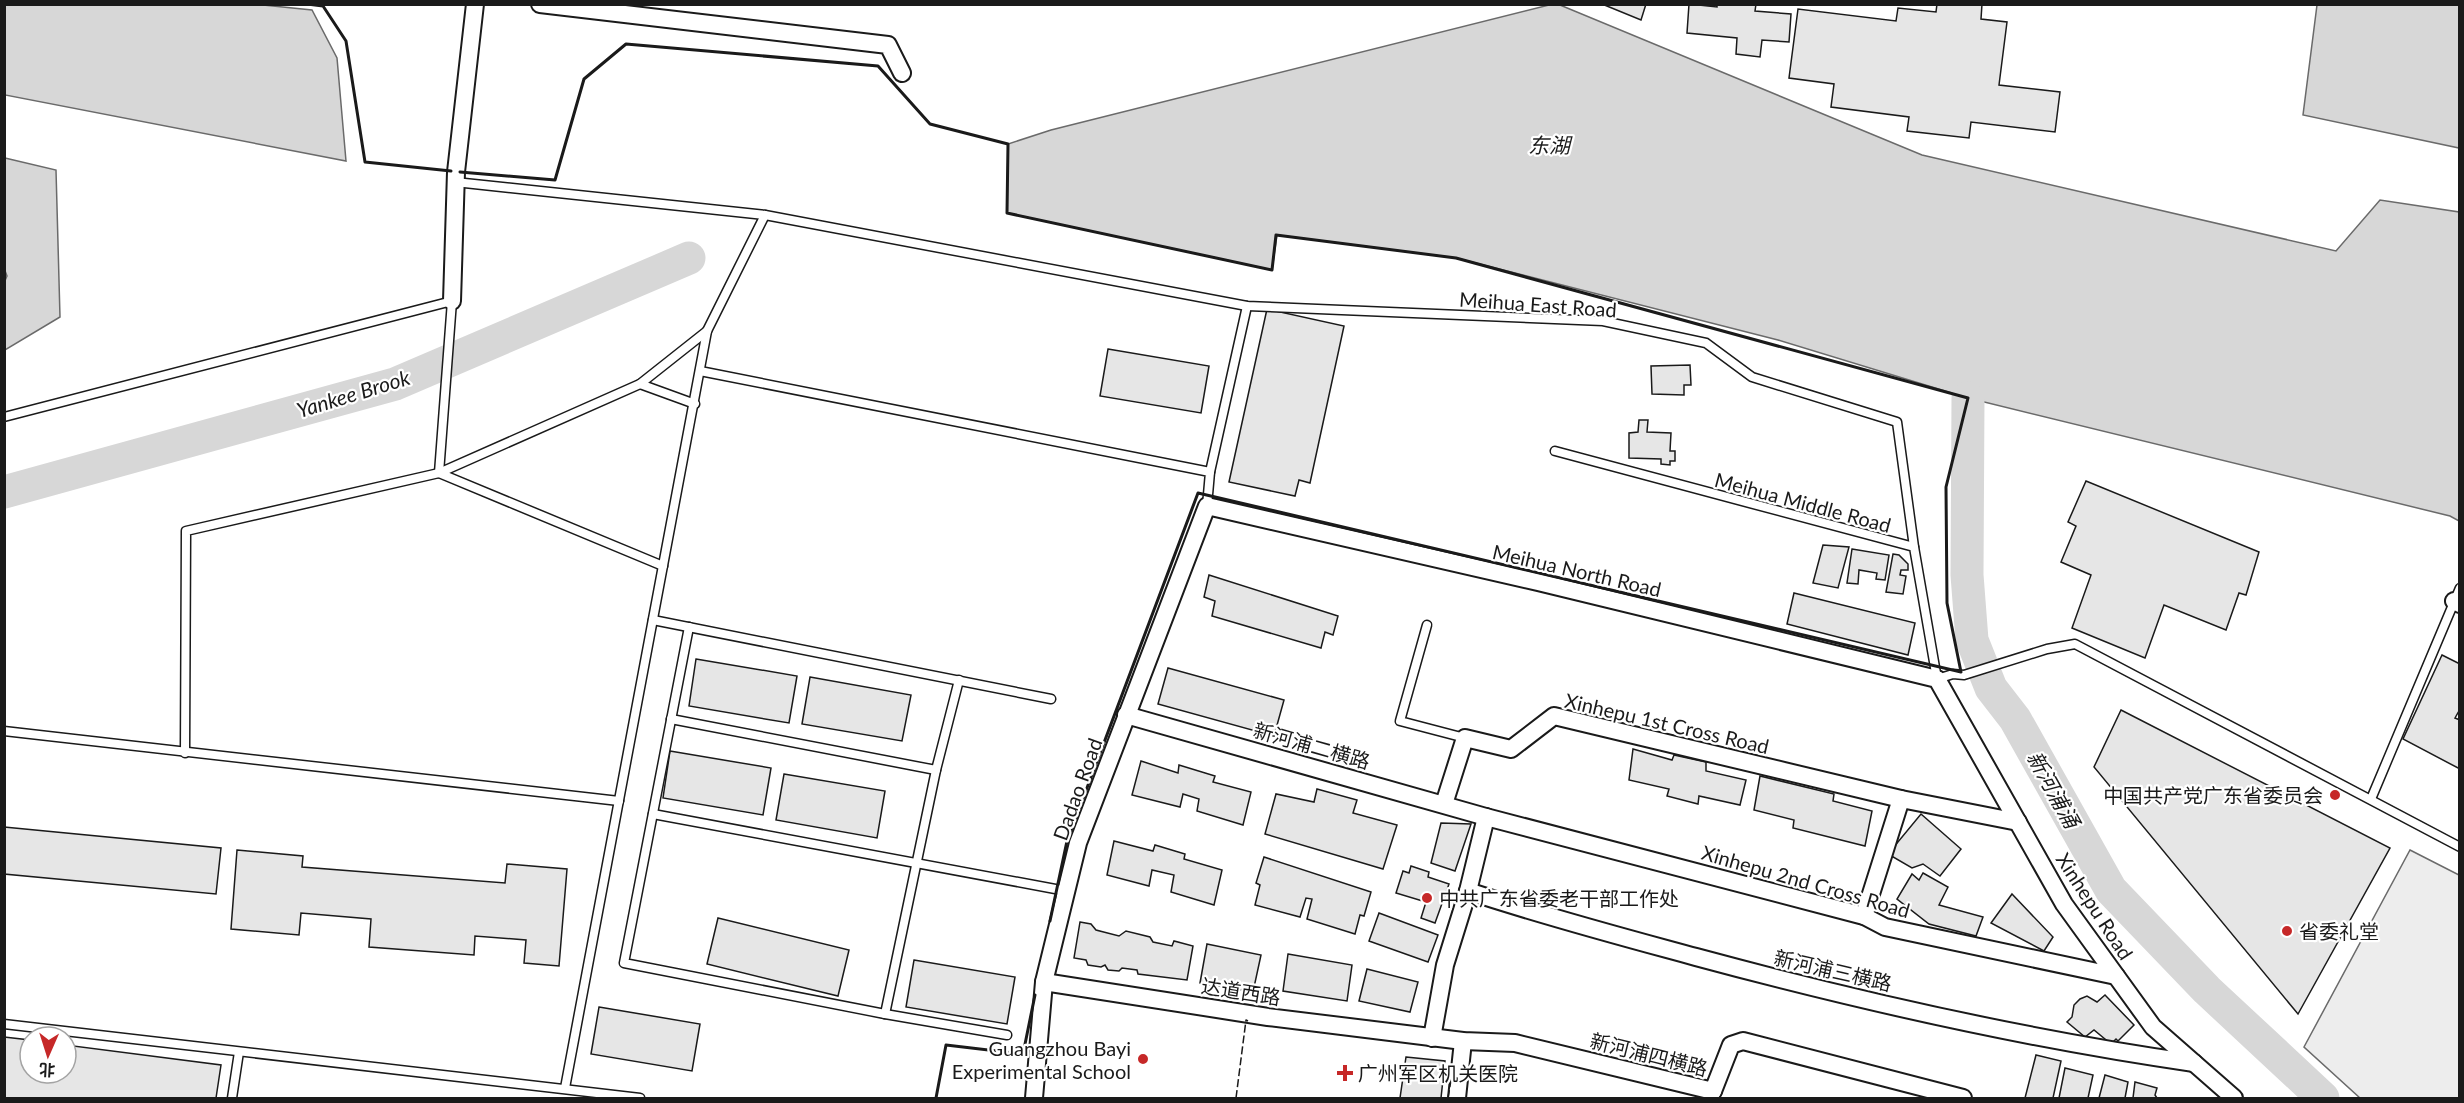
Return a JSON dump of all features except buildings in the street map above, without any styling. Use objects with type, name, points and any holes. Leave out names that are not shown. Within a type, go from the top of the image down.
[{"type":"street","points":[[453,301],[455,182],[475,4]]},
{"type":"street","points":[[540,4],[888,45],[903,73]]},
{"type":"street","name":"Meihua North Road","points":[[1207,506],[1527,579],[1937,679]]},
{"type":"street","name":"Dadao Road","points":[[1034,1098],[1044,982],[1077,843],[1207,506]]},
{"type":"street","name":"Xinhepu Road","points":[[1937,679],[2064,904],[2153,1027],[2228,1096]]},
{"type":"street","name":"新河浦二横路","points":[[1126,715],[1486,817]]},
{"type":"street","name":"Xinhepu 1st Cross Road","points":[[1465,738],[1510,749],[1554,716],[1901,799]]},
{"type":"street","points":[[1444,804],[1465,738]]},
{"type":"street","points":[[1864,916],[1901,799],[2018,822]]},
{"type":"street","points":[[1432,1038],[1445,965],[1468,891],[1486,817]]},
{"type":"street","name":"Xinhepu 2nd Cross Road","points":[[1486,817],[1864,916],[1885,927],[2116,976]]},
{"type":"street","name":"新河浦三横路","points":[[1468,891],[1535,913],[1813,988],[2102,1050],[2194,1063]]},
{"type":"street","name":"达道西路","points":[[1044,982],[1259,1016],[1432,1038]]},
{"type":"street","name":"新河浦四横路","points":[[1432,1038],[1515,1043],[1715,1095],[1731,1045],[1743,1041],[1963,1098]]},
{"type":"street","points":[[1457,1098],[1463,1041]]},
{"type":"lane","points":[[455,182],[765,214],[1247,306],[1210,472],[1207,506]]},
{"type":"lane","points":[[565,1088],[707,331],[765,214]]},
{"type":"lane","points":[[4,417],[453,301],[439,473]]},
{"type":"lane","name":"Meihua East Road","points":[[1247,306],[1603,321],[1706,343],[1752,377],[1897,422],[1914,548]]},
{"type":"lane","points":[[185,753],[186,531],[439,473],[640,384],[707,331]]},
{"type":"lane","points":[[700,371],[1210,472]]},
{"type":"lane","points":[[640,384],[695,404]]},
{"type":"lane","name":"Meihua Middle Road","points":[[1555,451],[1914,548],[1937,679]]},
{"type":"lane","points":[[439,473],[663,566]]},
{"type":"lane","points":[[2371,799],[2458,598]]},
{"type":"lane","points":[[652,620],[1051,699]]},
{"type":"lane","points":[[1426,625],[1400,721],[1465,738]]},
{"type":"lane","points":[[689,627],[624,963],[885,1014],[1007,1035]]},
{"type":"lane","points":[[1937,679],[1953,674],[1964,675],[2047,649],[2075,644],[2460,847]]},
{"type":"lane","points":[[885,1014],[936,770],[960,680]]},
{"type":"lane","points":[[671,719],[936,770]]},
{"type":"lane","points":[[4,731],[619,801]]},
{"type":"lane","points":[[653,814],[1066,891]]},
{"type":"lane","points":[[4,1024],[640,1098]]},
{"type":"lane","points":[[232,1098],[240,1052]]},
{"type":"shaded area","points":[[2410,850],[2459,875],[2459,1098],[2360,1098],[2304,1047]]},
{"type":"water","name":"东湖","points":[[1553,4],[1922,155],[2336,251],[2380,200],[2459,212],[2459,521],[2450,516],[1968,398],[1778,340],[1456,258],[1277,235],[1272,270],[1007,213],[1008,144],[1051,130]]},
{"type":"water","points":[[5,5],[263,5],[312,10],[337,58],[346,161],[5,95]]},
{"type":"water","points":[[2317,5],[2459,5],[2459,148],[2303,115]]},
{"type":"water","points":[[5,158],[56,170],[60,317],[5,350],[4,283],[7,276],[4,268]]},
{"type":"waterway","name":"Yankee Brook","points":[[4,492],[395,384],[689,258]]},
{"type":"waterway","name":"新河浦涌","points":[[1968,398],[1967,575],[1972,640],[1991,688],[2015,719],[2111,890],[2207,990],[2323,1098]]},
{"type":"fence","points":[[1236,1098],[1246,1020],[1248,1021]]},
{"type":"fence","points":[[1448,1098],[1451,1080]]},
{"type":"wall","points":[[307,4],[323,6],[346,41],[365,162],[451,171]]},
{"type":"wall","points":[[460,172],[555,180],[584,79],[626,44],[878,66],[930,124],[1008,144],[1007,213],[1272,270],[1276,235],[1456,258],[1968,398],[1946,487],[1947,603],[1961,672],[1198,493],[1067,841],[1050,921]]},
{"type":"wall","points":[[936,1098],[946,1045],[1023,1054],[1035,995]]},
{"type":"place","name":"中国共产党广东省委员会","points":[[2335,795]]},
{"type":"place","name":"中共广东省委老干部工作处","points":[[1427,898]]},
{"type":"place","name":"省委礼堂","points":[[2287,931]]},
{"type":"place","name":"Guangzhou Bayi Experimental School","points":[[1143,1059]]},
{"type":"place","name":"广州军区机关医院","points":[[1345,1073]]}]
